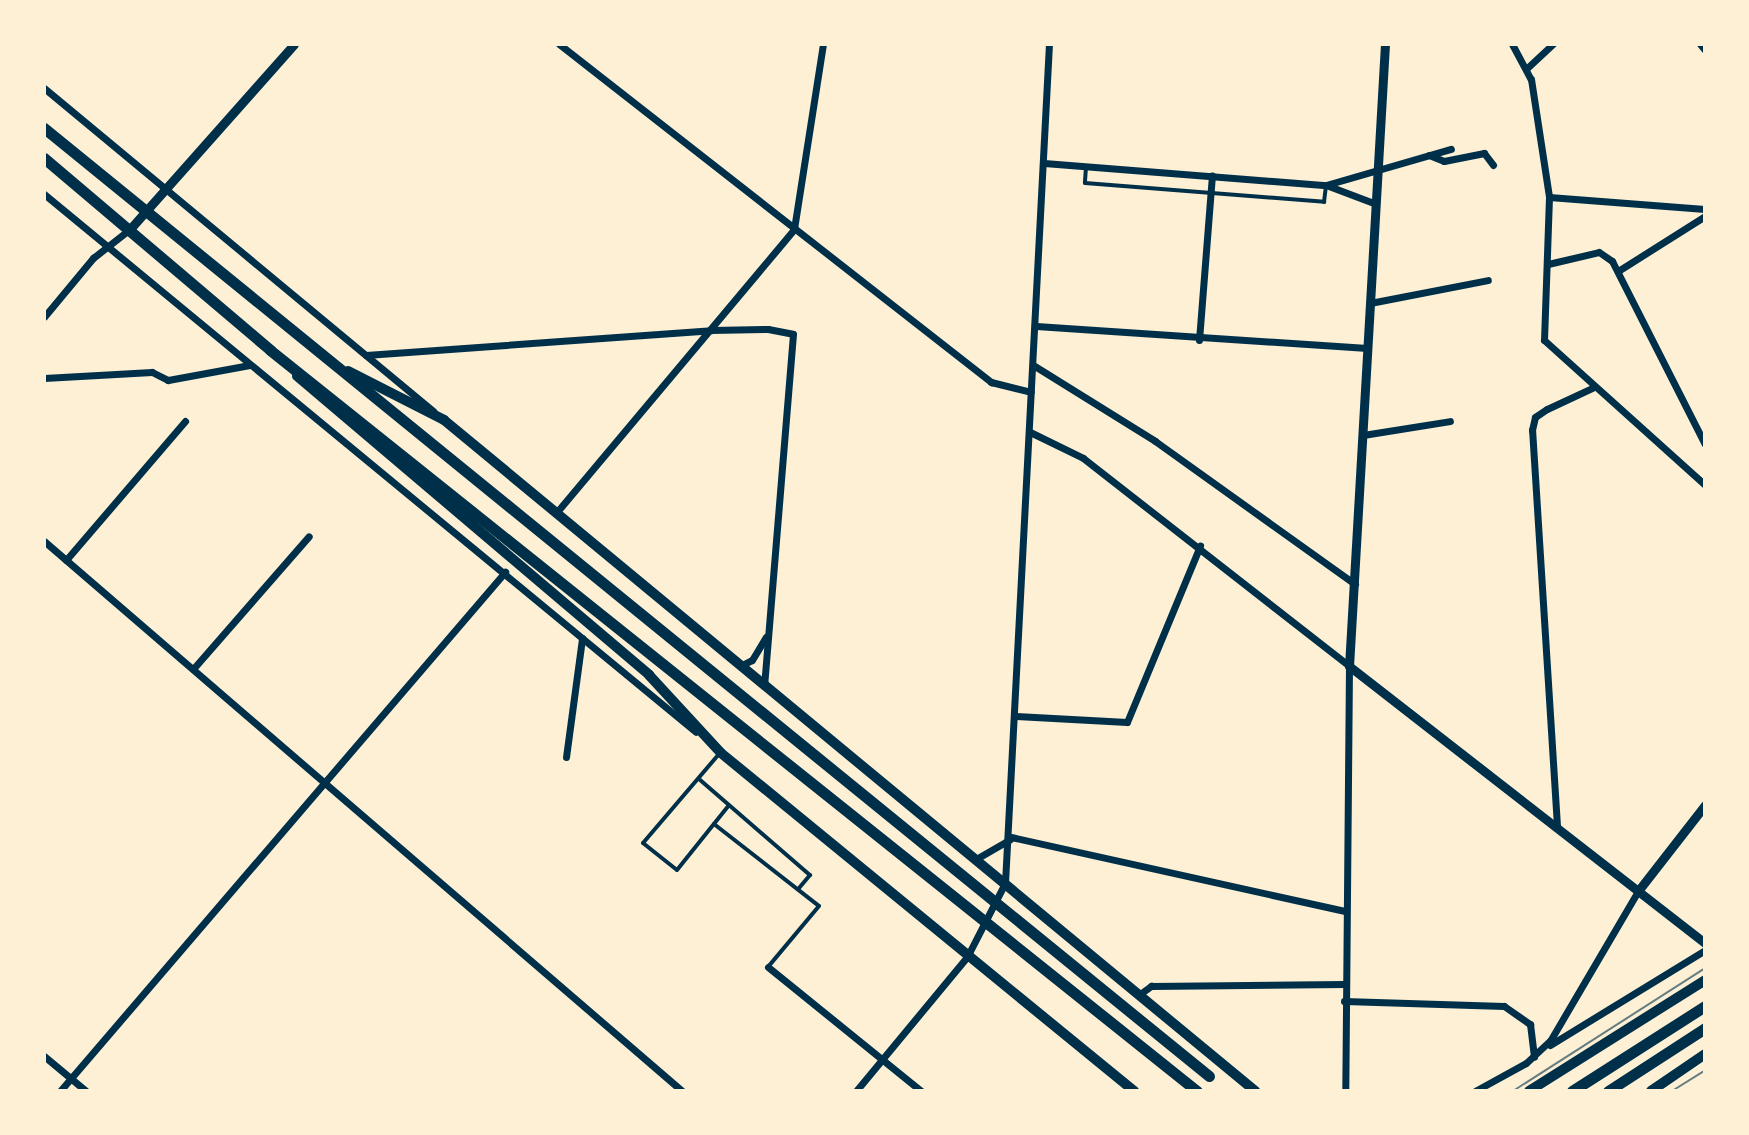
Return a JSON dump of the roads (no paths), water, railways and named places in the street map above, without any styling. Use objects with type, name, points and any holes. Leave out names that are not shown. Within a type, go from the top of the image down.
[{"type":"main road","points":[[44,128],[315,352],[1209,1076]]},
{"type":"main road","points":[[44,158],[276,354],[1197,1091]]},
{"type":"main road","points":[[315,352],[444,420],[1255,1091]]},
{"type":"main road","points":[[276,354],[323,402],[649,675],[721,753],[1134,1091]]},
{"type":"main road","points":[[1529,1091],[1705,980]]},
{"type":"main road","points":[[1572,1091],[1705,1006]]},
{"type":"main road","points":[[1608,1091],[1705,1028]]},
{"type":"main road","points":[[1651,1091],[1705,1054]]},
{"type":"street","points":[[44,317],[107,246],[130,229],[166,190],[294,44]]},
{"type":"street","points":[[559,44],[991,382],[1031,392]]},
{"type":"street","points":[[556,513],[794,229],[823,44]]},
{"type":"street","points":[[856,1091],[967,957],[1005,883],[1011,837],[1049,44]]},
{"type":"street","points":[[1345,1091],[1349,666],[1385,44]]},
{"type":"street","points":[[1512,44],[1526,69],[1549,197],[1544,340],[1592,388],[1705,485]]},
{"type":"street","points":[[1526,69],[1553,44]]},
{"type":"street","points":[[1700,44],[1705,50]]},
{"type":"street","points":[[44,88],[444,420]]},
{"type":"street","points":[[1326,185],[1378,167],[1451,149]]},
{"type":"street","points":[[1427,154],[1444,161],[1484,153],[1493,165]]},
{"type":"street","points":[[1044,163],[1326,185],[1376,204]]},
{"type":"street","points":[[1199,340],[1212,176]]},
{"type":"street","points":[[44,194],[721,753]]},
{"type":"street","points":[[1549,197],[1705,209]]},
{"type":"street","points":[[1618,271],[1705,216]]},
{"type":"street","points":[[1548,264],[1599,252],[1618,271],[1705,444]]},
{"type":"street","points":[[1370,303],[1488,280]]},
{"type":"street","points":[[1036,326],[1199,340],[1367,348]]},
{"type":"street","points":[[366,355],[711,330],[768,329],[793,334],[764,685]]},
{"type":"street","points":[[44,378],[152,372],[168,380],[250,365]]},
{"type":"street","points":[[1033,365],[1155,441],[1355,584]]},
{"type":"street","points":[[1557,826],[1532,430],[1535,417],[1592,388]]},
{"type":"street","points":[[66,560],[185,421]]},
{"type":"street","points":[[1363,435],[1450,421]]},
{"type":"street","points":[[1030,432],[1083,458],[1200,546],[1705,943]]},
{"type":"street","points":[[193,669],[309,536]]},
{"type":"street","points":[[44,541],[682,1091]]},
{"type":"street","points":[[1016,716],[1127,722],[1200,546]]},
{"type":"street","points":[[60,1091],[505,572]]},
{"type":"street","points":[[740,666],[752,660],[769,632]]},
{"type":"street","points":[[566,757],[582,638]]},
{"type":"street","points":[[1544,1048],[1638,891],[1705,805]]},
{"type":"street","points":[[976,859],[1011,837],[1345,911]]},
{"type":"street","points":[[1477,1090],[1705,950]]},
{"type":"street","points":[[768,967],[921,1091]]},
{"type":"street","points":[[1140,994],[1151,986],[1344,984]]},
{"type":"street","points":[[1344,1001],[1504,1006],[1530,1024],[1534,1057]]},
{"type":"street","points":[[44,1056],[86,1091]]},
{"type":"street","points":[[667,1091],[673,1084]]},
{"type":"lane","points":[[1086,166],[1085,183],[1210,193],[1324,202],[1326,185]]},
{"type":"lane","points":[[721,753],[643,843],[677,870],[729,805]]},
{"type":"lane","points":[[699,779],[810,875],[799,888]]},
{"type":"lane","points":[[714,824],[819,906],[768,967]]},
{"type":"tram line","points":[[1513,1091],[1705,968]]},
{"type":"tram line","points":[[1672,1091],[1705,1070]]}]
